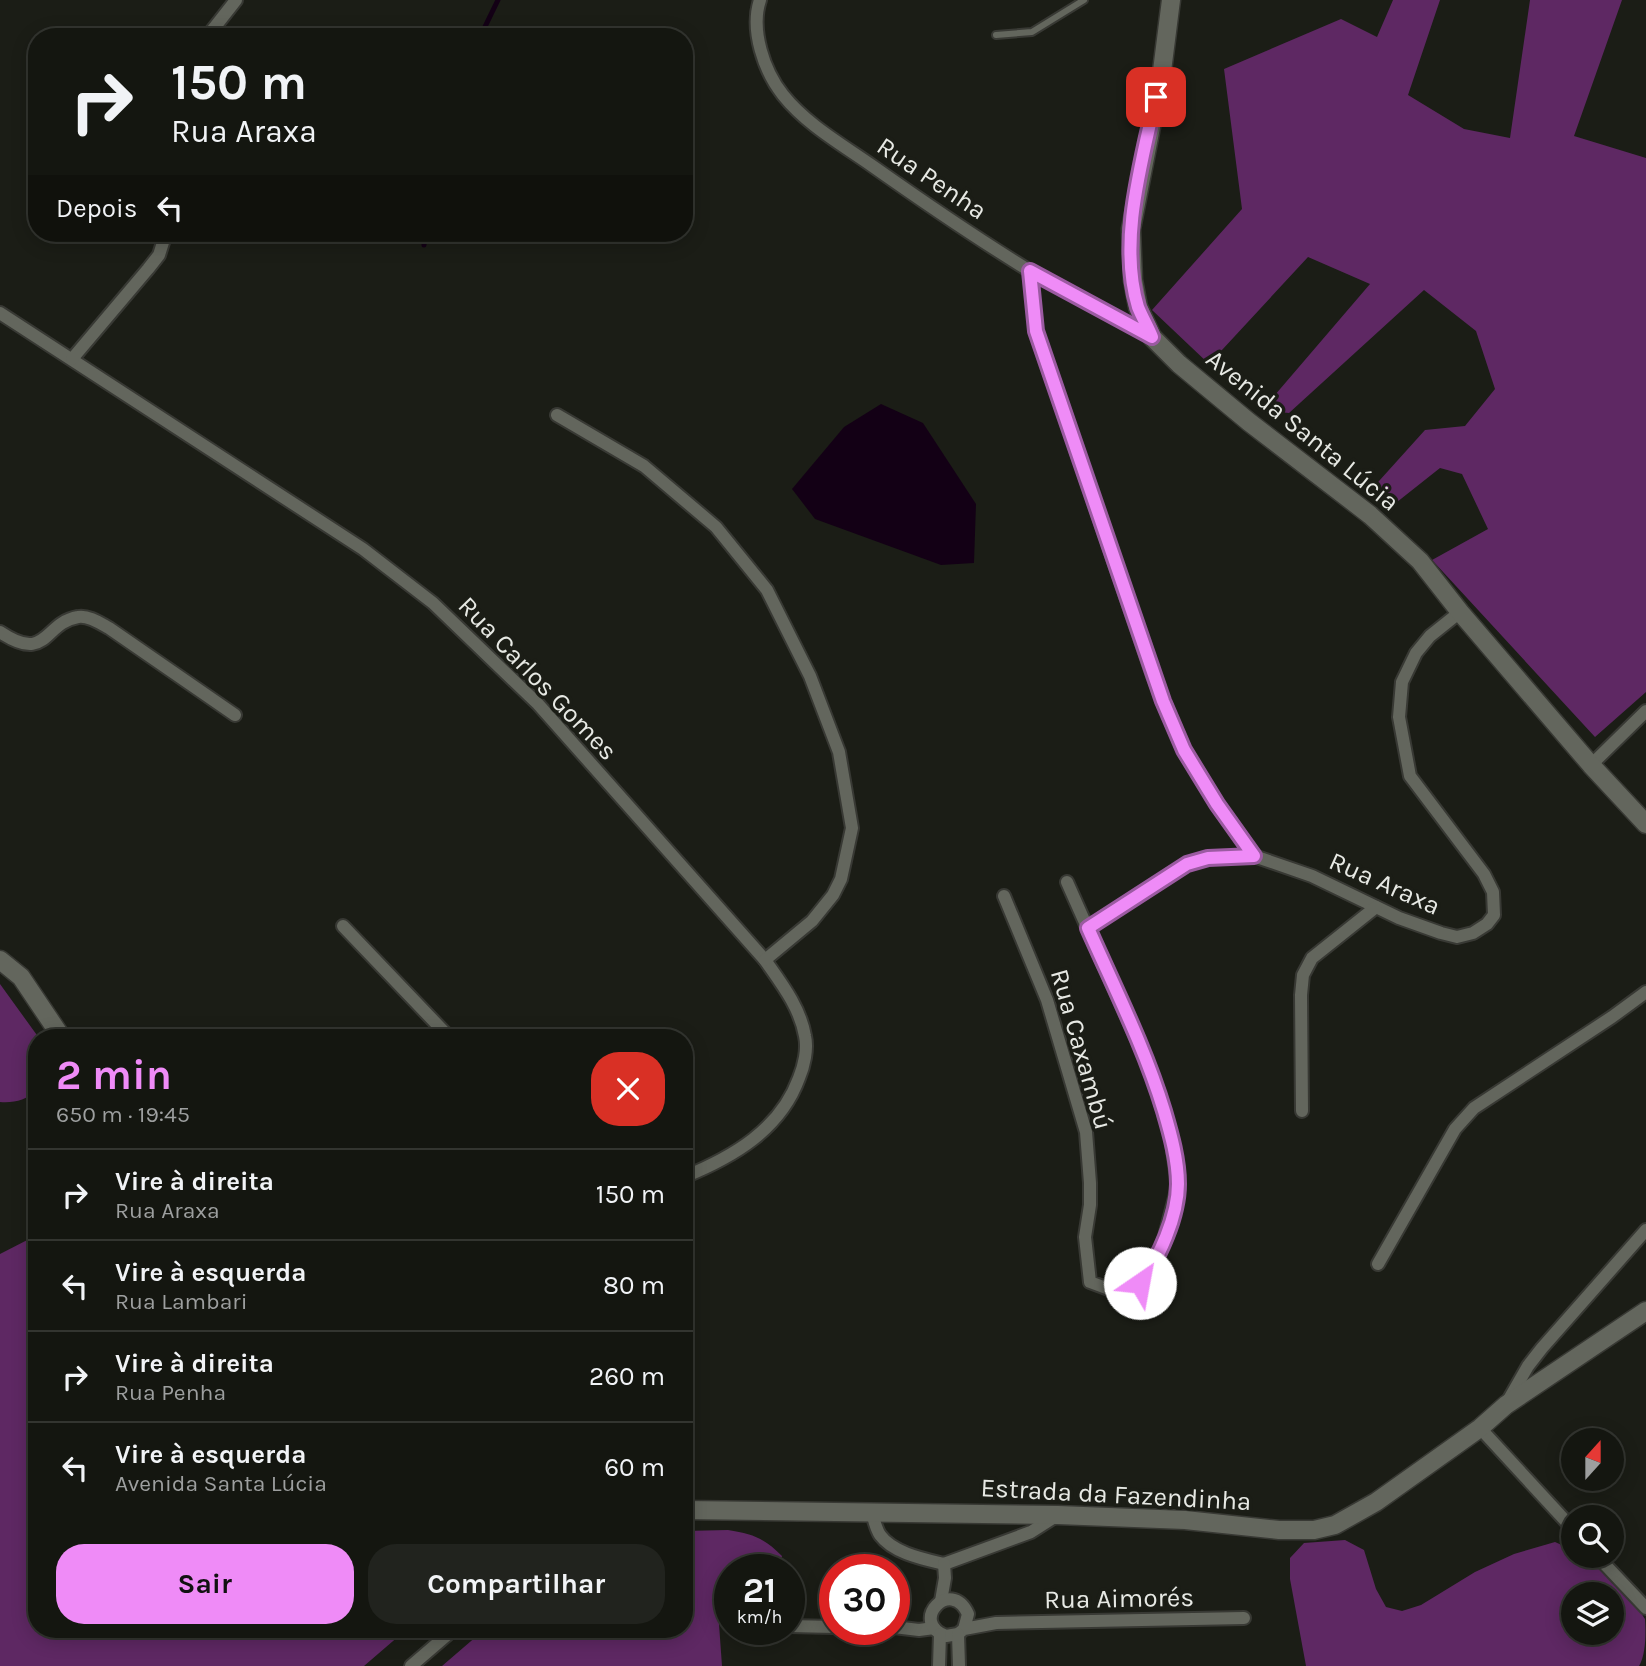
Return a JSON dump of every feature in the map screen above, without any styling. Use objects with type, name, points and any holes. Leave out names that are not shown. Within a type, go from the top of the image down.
[{"type":"street","points":[[214,28],[236,0]]},
{"type":"street","name":"Rua Penha","points":[[760,0],[760,47],[766,65],[783,95],[817,127],[909,192],[1030,271],[1152,337]]},
{"type":"street","name":"Avenida Santa Lúcia","points":[[1171,0],[1162,71],[1131,229],[1133,280],[1139,307],[1152,337],[1179,364],[1249,422],[1370,514],[1420,561],[1460,612],[1591,765],[1646,824]]},
{"type":"street","points":[[72,359],[159,255],[163,242]]},
{"type":"street","points":[[1030,271],[1036,331],[1153,676],[1184,750],[1217,804],[1254,856]]},
{"type":"street","name":"Rua Carlos Gomes","points":[[0,313],[363,550],[433,603],[538,704],[765,960],[794,1004],[806,1037],[804,1068],[795,1089],[771,1125],[713,1166],[693,1174]]},
{"type":"street","points":[[557,415],[645,466],[716,527],[767,590],[820,702],[839,752],[846,786],[852,828],[846,858],[841,878],[832,895],[812,921],[765,960]]},
{"type":"street","name":"Rua Araxa","points":[[1088,928],[1187,864],[1208,858],[1254,856],[1312,876],[1399,918],[1457,937],[1473,933],[1487,923],[1494,915],[1493,892],[1484,874],[1410,776],[1399,717],[1402,682],[1416,653],[1430,636],[1460,612]]},
{"type":"street","points":[[0,632],[23,644],[36,643],[80,616],[93,620],[109,628],[235,715]]},
{"type":"street","points":[[1591,765],[1646,711]]},
{"type":"street","name":"Rua Caxambú","points":[[1004,896],[1048,1000],[1086,1132],[1090,1205],[1085,1237],[1090,1282],[1114,1291],[1140,1283],[1154,1265],[1168,1230],[1178,1186],[1171,1136],[1152,1071],[1067,882]]},
{"type":"street","points":[[1302,1111],[1303,975],[1312,958],[1376,907]]},
{"type":"street","points":[[343,926],[441,1029]]},
{"type":"street","points":[[0,960],[22,977],[56,1029]]},
{"type":"street","points":[[1378,1264],[1455,1129],[1474,1108],[1646,992]]},
{"type":"street","points":[[1506,1405],[1528,1366],[1646,1230]]},
{"type":"street","name":"Estrada da Fazendinha","points":[[693,1510],[1058,1514],[1185,1520],[1279,1530],[1314,1530],[1335,1525],[1376,1502],[1480,1428],[1506,1405],[1646,1311]]},
{"type":"street","points":[[1480,1428],[1561,1517]]},
{"type":"street","points":[[872,1513],[880,1534],[888,1542],[925,1560],[944,1564],[1031,1532],[1058,1514]]},
{"type":"street","points":[[910,1622],[931,1613],[941,1601],[945,1578],[944,1564]]},
{"type":"street","points":[[1608,1568],[1646,1608]]},
{"type":"street","points":[[945,1578],[957,1601],[968,1614],[961,1632],[958,1666]]},
{"type":"street","points":[[941,1601],[957,1601]]},
{"type":"street","points":[[931,1613],[937,1631],[939,1666]]},
{"type":"street","name":"Rua Aimorés","points":[[968,1614],[996,1623]]},
{"type":"street","name":"Rua Aimorés","points":[[961,1632],[996,1623],[1244,1618]]},
{"type":"street","points":[[910,1628],[937,1631],[946,1636],[961,1632]]},
{"type":"street","points":[[411,1666],[444,1638]]},
{"type":"lane","points":[[996,35],[1032,32],[1084,0]]},
{"type":"shaded area","points":[[1393,0],[1440,0],[1408,95],[1464,129],[1510,138],[1530,0],[1622,0],[1574,136],[1646,158],[1646,692],[1595,737],[1432,560],[1488,529],[1462,474],[1440,468],[1392,506],[1370,491],[1425,430],[1465,426],[1495,389],[1476,331],[1424,290],[1289,413],[1262,410],[1370,284],[1308,257],[1209,364],[1152,310],[1242,209],[1224,69],[1341,19],[1377,37]]},
{"type":"shaded area","points":[[881,404],[923,423],[976,504],[974,563],[941,565],[815,519],[792,489],[844,427]]},
{"type":"shaded area","points":[[0,984],[32,1029],[28,1029],[28,1096],[11,1102],[0,1102]]},
{"type":"shaded area","points":[[28,1240],[28,1638],[397,1638],[364,1666],[0,1666],[0,1254]]},
{"type":"shaded area","points":[[728,1530],[744,1533],[758,1538],[780,1554],[714,1554],[714,1645],[720,1645],[722,1666],[442,1666],[475,1638],[693,1638],[693,1531]]},
{"type":"shaded area","points":[[1345,1540],[1364,1550],[1376,1589],[1386,1607],[1402,1611],[1421,1605],[1475,1572],[1514,1554],[1555,1542],[1561,1545],[1561,1568],[1598,1568],[1614,1582],[1561,1582],[1561,1645],[1624,1645],[1624,1592],[1645,1619],[1643,1656],[1639,1666],[1306,1666],[1290,1579],[1290,1558],[1304,1543]]},
{"type":"waterway","points":[[484,28],[498,0]]},
{"type":"route","points":[[1140,1283],[1154,1265],[1173,1211],[1178,1186],[1175,1161],[1171,1136],[1152,1071],[1088,928],[1187,864],[1208,858],[1254,856],[1217,804],[1184,750],[1153,676],[1036,331],[1030,271],[1152,337],[1139,307],[1133,280],[1131,229],[1156,97]]}]
